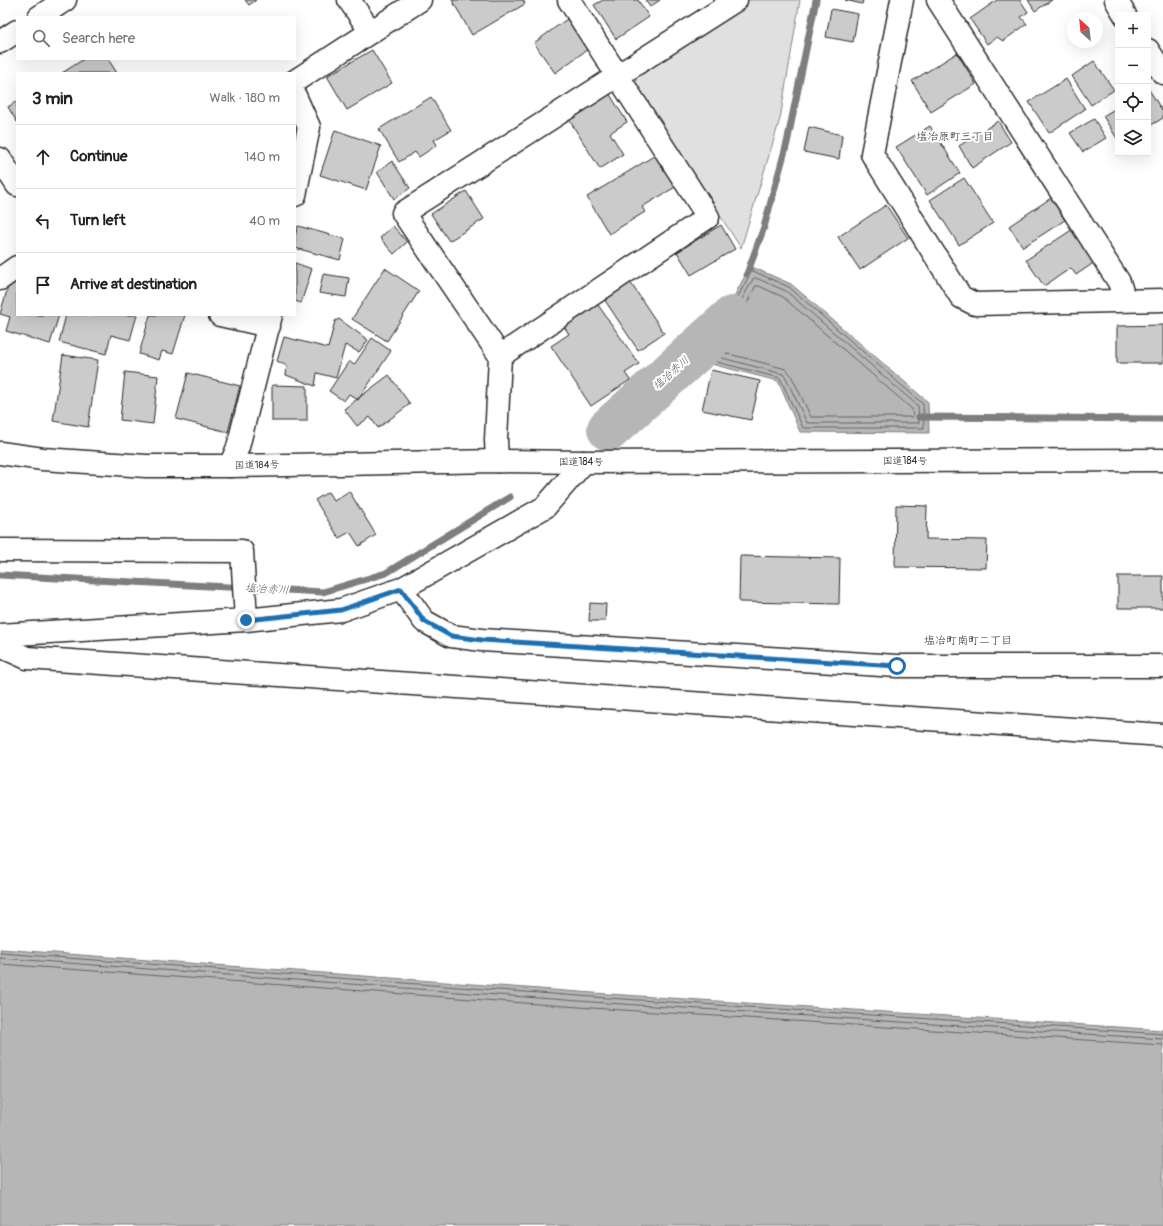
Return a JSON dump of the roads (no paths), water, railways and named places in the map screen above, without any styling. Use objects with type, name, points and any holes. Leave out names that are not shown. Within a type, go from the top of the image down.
[{"type":"main road","points":[[41,16],[65,0]]},
{"type":"main road","points":[[349,0],[371,32]]},
{"type":"main road","points":[[296,80],[420,0]]},
{"type":"main road","points":[[500,356],[708,217],[616,76],[569,0]]},
{"type":"main road","points":[[497,461],[496,440],[500,356],[404,213],[736,0]]},
{"type":"main road","points":[[902,0],[872,154],[961,297],[975,304],[1163,300]]},
{"type":"main road","points":[[938,0],[1119,282],[1125,301]]},
{"type":"main road","points":[[1116,0],[1123,12]]},
{"type":"main road","points":[[0,42],[16,32]]},
{"type":"main road","points":[[1151,55],[1163,73]]},
{"type":"main road","points":[[296,98],[309,127],[296,190]]},
{"type":"main road","points":[[0,159],[16,183]]},
{"type":"main road","points":[[0,279],[16,268]]},
{"type":"main road","points":[[228,316],[270,321],[238,447],[230,466]]},
{"type":"main road","name":"国道184号","points":[[0,453],[42,459],[146,466],[497,461],[1163,460]]},
{"type":"main road","points":[[0,635],[246,620],[341,610],[401,589],[545,507],[584,462]]},
{"type":"main road","points":[[0,550],[242,551],[246,620]]},
{"type":"main road","points":[[401,589],[424,621],[451,636],[482,640],[897,666],[1163,666]]},
{"type":"main road","points":[[0,646],[27,658],[1163,735]]},
{"type":"water","points":[[750,266],[791,284],[928,402],[929,433],[800,432],[778,381],[707,363],[685,348],[730,304]]},
{"type":"water","points":[[0,949],[593,993],[1163,1030],[1163,1226],[0,1226]]},
{"type":"waterway","points":[[747,274],[764,227],[787,143],[816,0]]},
{"type":"waterway","name":"塩冶赤川","points":[[609,429],[732,318]]},
{"type":"waterway","points":[[919,417],[1163,419]]},
{"type":"waterway","name":"塩冶赤川","points":[[0,575],[323,592],[386,573],[510,497]]},
{"type":"district","name":"塩冶原町三丁目","points":[[955,136]]},
{"type":"district","name":"塩冶町南町二丁目","points":[[968,640]]}]
